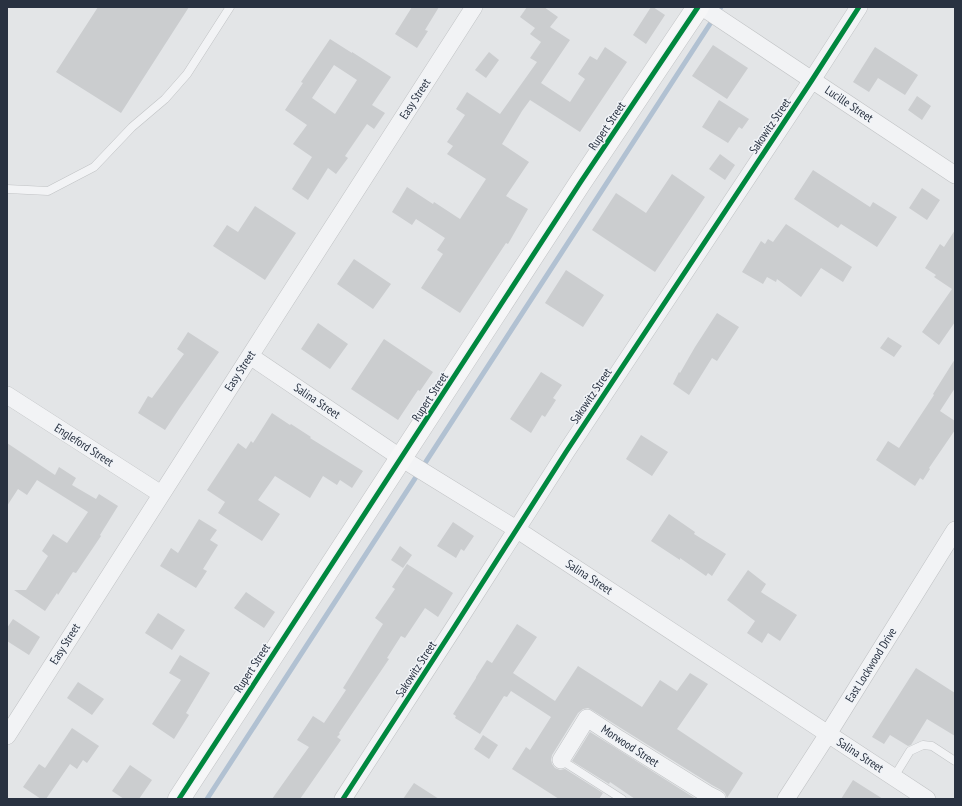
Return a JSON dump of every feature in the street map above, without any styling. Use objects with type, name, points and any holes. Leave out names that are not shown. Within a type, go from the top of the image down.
[{"type":"street","name":"Easy Street","points":[[7,736],[474,7]]},
{"type":"street","name":"Sakowitz Street","points":[[343,799],[570,446],[859,7]]},
{"type":"street","name":"Lucille Street","points":[[703,8],[955,175]]},
{"type":"street","name":"Rupert Street","points":[[179,799],[406,461],[580,183],[703,8]]},
{"type":"street","name":"Salina Street","points":[[250,356],[406,461],[516,529],[927,799]]},
{"type":"street","name":"Engleford Street","points":[[7,396],[161,494]]},
{"type":"street","name":"East Lockwood Drive","points":[[786,799],[955,530]]},
{"type":"street","name":"Morwood Street","points":[[561,760],[587,718],[716,799]]},
{"type":"lane","points":[[7,189],[48,191],[94,168],[132,127],[165,99],[187,74],[230,7]]},
{"type":"lane","points":[[894,777],[910,752],[923,745],[932,746],[955,761]]},
{"type":"lane","points":[[561,760],[622,799]]},
{"type":"building","points":[[98,7],[189,7],[121,113],[56,72]]},
{"type":"building","points":[[412,7],[439,7],[425,30],[428,31],[417,48],[395,34]]},
{"type":"building","points":[[527,7],[544,7],[558,17],[550,27],[570,40],[541,83],[570,102],[585,79],[578,74],[590,56],[597,60],[605,47],[627,62],[580,132],[530,100],[522,111],[502,144],[529,162],[506,196],[528,209],[508,244],[506,243],[460,313],[421,288],[443,254],[437,250],[445,238],[416,219],[412,225],[392,212],[407,187],[460,219],[486,179],[447,154],[453,146],[447,142],[465,115],[456,109],[467,92],[500,114],[537,62],[530,58],[541,42],[530,34],[535,28],[520,17]]},
{"type":"building","points":[[651,7],[665,15],[646,44],[633,35]]},
{"type":"building","points":[[330,39],[391,77],[372,105],[385,113],[374,129],[367,124],[345,156],[348,158],[336,174],[328,168],[308,200],[292,189],[312,157],[293,144],[307,125],[285,110],[303,83],[301,82]],"holes":[[[334,65],[357,80],[335,114],[312,98]]]},
{"type":"building","points":[[713,45],[748,68],[727,99],[692,76]]},
{"type":"building","points":[[875,47],[918,75],[905,95],[878,78],[869,92],[853,82]]},
{"type":"building","points":[[489,52],[499,60],[486,78],[475,70]]},
{"type":"building","points":[[917,96],[931,106],[922,120],[908,110]]},
{"type":"building","points":[[719,100],[749,119],[742,129],[739,127],[728,143],[702,127]]},
{"type":"building","points":[[720,154],[735,165],[725,180],[709,169]]},
{"type":"building","points":[[813,170],[870,207],[873,202],[897,217],[877,247],[841,224],[838,228],[794,199]]},
{"type":"building","points":[[672,174],[705,197],[655,272],[592,230],[616,193],[646,213]]},
{"type":"building","points":[[922,188],[940,200],[927,220],[909,208]]},
{"type":"building","points":[[255,206],[296,233],[265,280],[213,246],[227,225],[238,232]]},
{"type":"building","points":[[786,224],[852,267],[843,282],[821,268],[801,297],[777,279],[776,282],[767,277],[763,284],[742,272],[761,241],[765,244],[768,239],[773,242]]},
{"type":"building","points":[[955,230],[955,322],[939,345],[922,332],[952,289],[934,277],[936,275],[925,268],[940,244],[944,247]]},
{"type":"building","points":[[354,259],[391,284],[373,309],[337,284]]},
{"type":"building","points":[[566,270],[604,295],[583,327],[545,303]]},
{"type":"building","points":[[717,313],[739,327],[717,361],[712,358],[689,395],[673,384],[679,372],[680,373]]},
{"type":"building","points":[[318,323],[348,344],[330,369],[301,349]]},
{"type":"building","points":[[188,332],[219,352],[165,430],[138,413],[148,396],[152,398],[184,354],[177,349]]},
{"type":"building","points":[[888,337],[902,346],[894,357],[880,348]]},
{"type":"building","points":[[384,339],[433,372],[420,391],[418,390],[398,420],[351,389]]},
{"type":"building","points":[[955,359],[955,388],[940,411],[955,421],[955,430],[929,468],[930,469],[923,480],[920,478],[915,486],[876,460],[888,441],[899,448],[934,395],[933,394]]},
{"type":"building","points":[[541,372],[562,385],[553,398],[556,400],[545,417],[542,415],[531,433],[510,419]]},
{"type":"building","points":[[272,413],[363,471],[352,488],[340,480],[337,485],[323,476],[310,498],[275,476],[258,500],[280,514],[262,541],[218,513],[225,502],[207,490],[238,443],[246,449],[251,441],[253,443]]},
{"type":"building","points":[[641,435],[668,452],[652,476],[626,459]]},
{"type":"building","points":[[7,443],[55,475],[59,467],[76,478],[72,485],[96,499],[99,494],[118,506],[100,535],[101,536],[76,573],[73,572],[58,595],[57,593],[45,611],[14,590],[26,590],[48,556],[42,551],[53,534],[67,543],[88,512],[37,480],[27,495],[18,489],[7,506]]},
{"type":"building","points":[[669,514],[695,532],[694,534],[726,554],[712,576],[708,573],[706,576],[680,558],[680,560],[651,541]]},
{"type":"building","points":[[199,519],[217,530],[210,540],[218,545],[203,569],[207,571],[196,588],[160,566],[171,548],[178,553]]},
{"type":"building","points":[[453,522],[474,536],[464,551],[461,549],[456,558],[437,546]]},
{"type":"building","points":[[400,546],[412,555],[403,568],[391,560]]},
{"type":"building","points":[[407,564],[453,593],[438,617],[425,608],[405,638],[401,636],[387,658],[389,659],[339,733],[340,734],[337,737],[341,740],[300,799],[272,799],[309,747],[297,740],[313,716],[324,723],[346,690],[343,688],[383,624],[375,618],[395,589],[392,587]]},
{"type":"building","points":[[748,570],[766,584],[761,592],[797,615],[780,641],[768,633],[762,643],[747,633],[755,621],[727,600]]},
{"type":"building","points":[[246,592],[275,612],[264,628],[234,608]]},
{"type":"building","points":[[158,613],[185,630],[172,650],[145,633]]},
{"type":"building","points":[[13,619],[40,637],[29,655],[7,641],[7,628]]},
{"type":"building","points":[[517,624],[537,637],[513,673],[555,701],[578,666],[642,707],[660,680],[677,691],[690,673],[708,684],[677,729],[743,773],[727,798],[725,793],[721,790],[588,708],[583,709],[578,713],[552,755],[551,760],[555,768],[560,770],[565,769],[603,793],[599,799],[559,799],[512,769],[526,747],[530,750],[551,717],[511,691],[507,697],[504,696],[480,734],[455,718],[456,716],[453,714],[487,660],[492,663]]},
{"type":"building","points":[[180,655],[210,673],[186,713],[189,715],[174,739],[152,724],[181,680],[169,673]]},
{"type":"building","points":[[916,668],[955,693],[955,736],[927,719],[911,745],[908,746],[890,735],[884,744],[872,737]]},
{"type":"building","points":[[78,682],[104,699],[92,715],[67,698]]},
{"type":"building","points":[[72,728],[99,746],[87,763],[83,760],[77,769],[70,764],[46,799],[41,799],[23,787],[39,764],[45,768]]},
{"type":"building","points":[[590,732],[696,799],[635,799],[610,782],[609,784],[572,761]]},
{"type":"building","points":[[483,735],[498,745],[489,759],[474,749]]},
{"type":"building","points":[[130,765],[152,780],[139,799],[124,799],[112,791]]},
{"type":"building","points":[[853,780],[883,799],[841,799]]},
{"type":"building","points":[[414,783],[439,799],[403,799]]},
{"type":"waterway","points":[[207,799],[721,7]]},
{"type":"cycle path","points":[[179,799],[580,183],[698,7]]},
{"type":"cycle path","points":[[343,799],[566,452],[859,7]]}]
